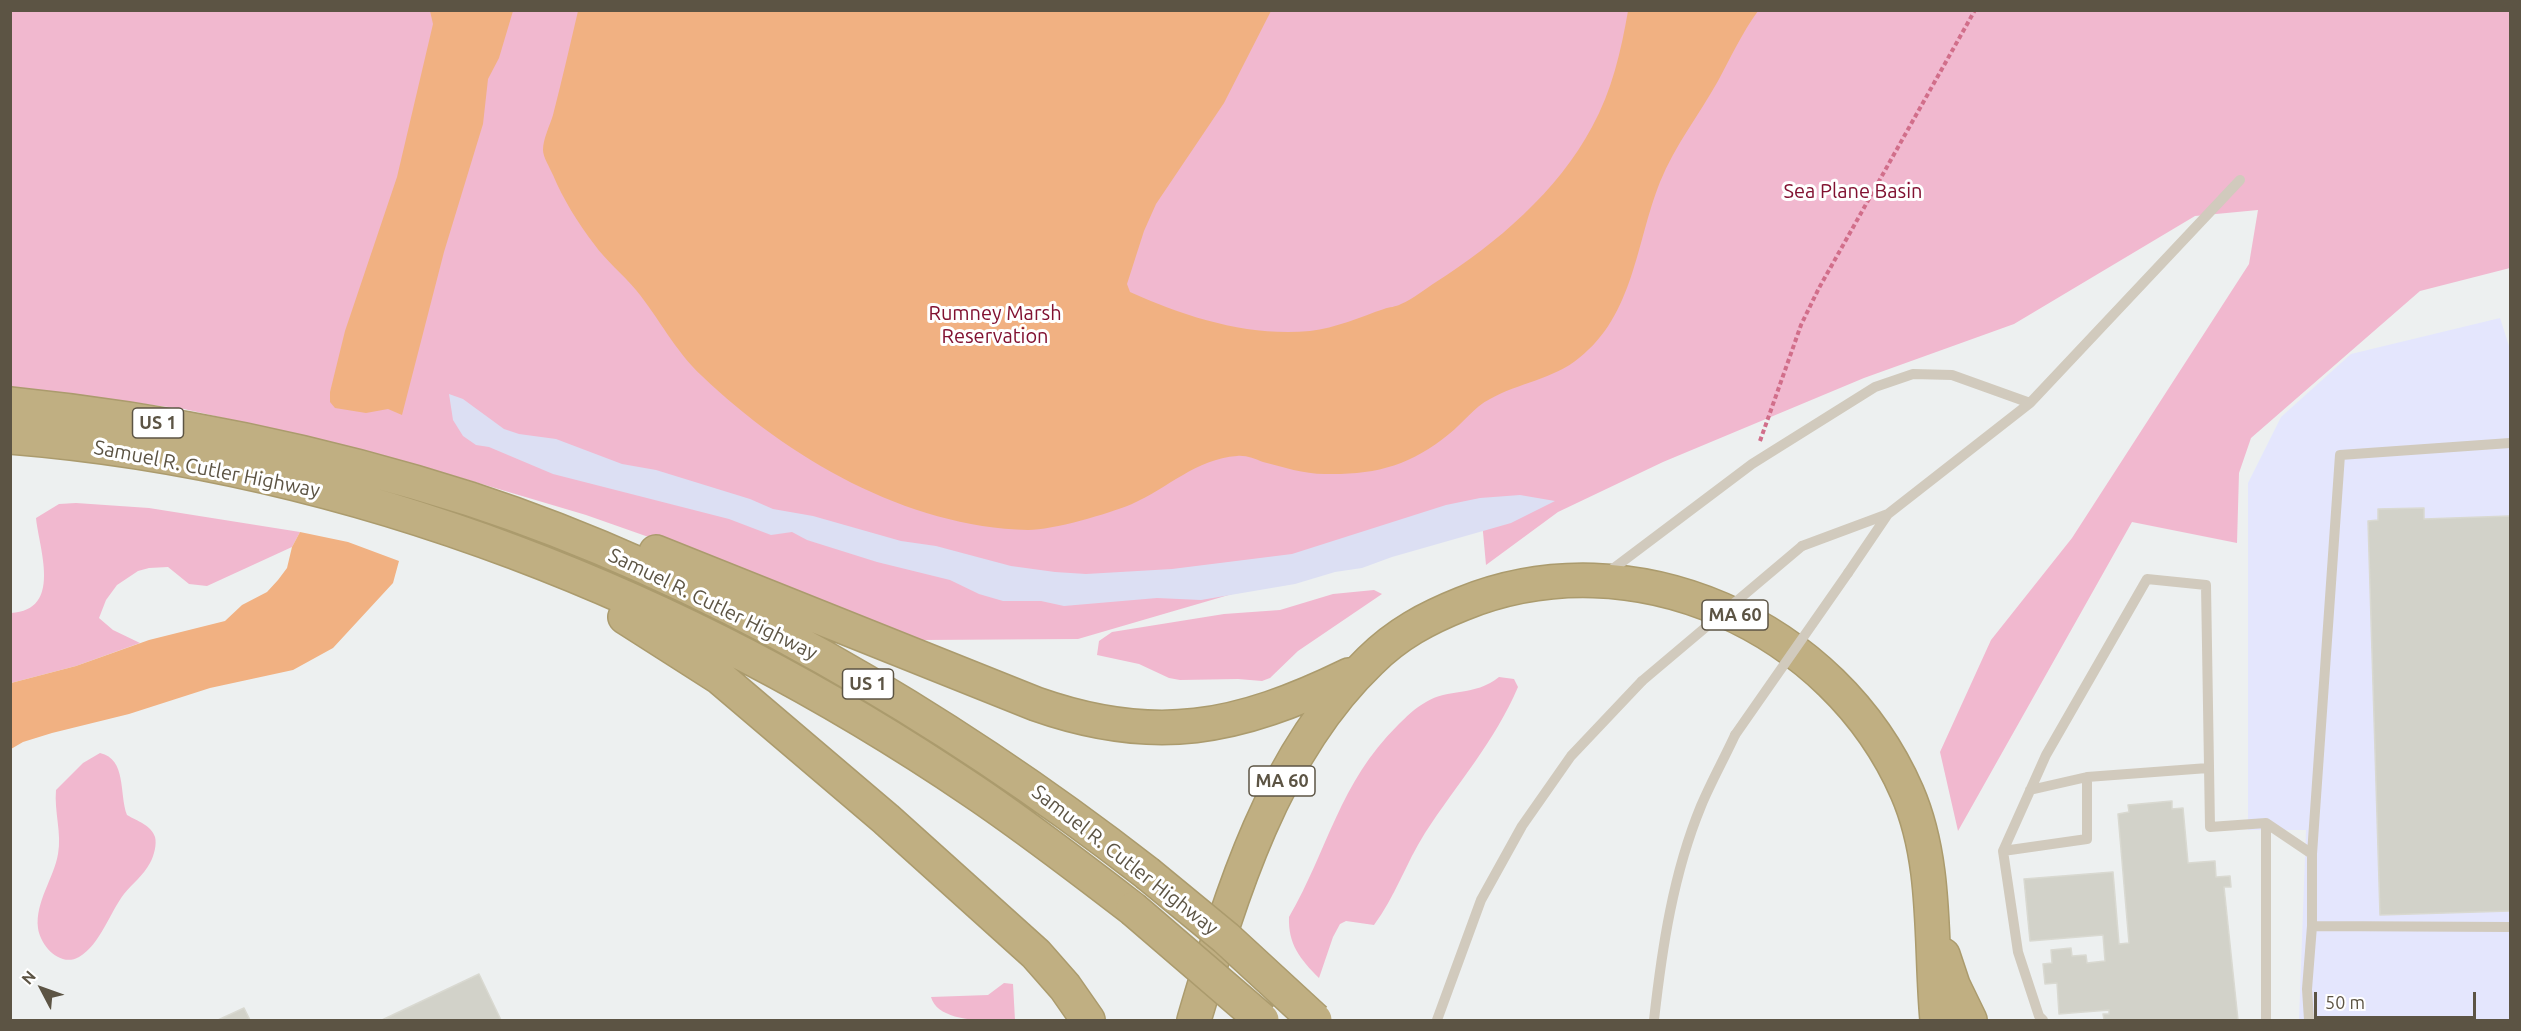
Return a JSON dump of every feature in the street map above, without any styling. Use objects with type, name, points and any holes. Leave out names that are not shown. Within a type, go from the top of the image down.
[{"type":"highway","name":"Samuel R. Cutler Highway","points":[[10,404],[163,423],[303,452],[421,484],[472,500],[566,535],[712,601],[862,680],[1040,793],[1147,873],[1226,938],[1315,1020]]},
{"type":"highway","name":"Samuel R. Cutler Highway","points":[[10,437],[140,452],[295,484],[412,516],[555,567],[646,607],[735,650],[873,727],[1014,820],[1133,909],[1262,1020]]},
{"type":"highway","points":[[566,535],[639,544],[1026,700],[1092,722],[1153,728],[1214,724],[1280,706],[1361,669]]},
{"type":"highway","points":[[555,567],[618,613],[687,655],[763,712],[1020,938],[1052,971],[1088,1020]]},
{"type":"highway","name":"MA 60","points":[[1194,1020],[1247,861],[1284,778],[1303,742],[1322,715],[1361,669],[1394,638],[1476,598],[1535,584],[1596,582],[1654,588],[1680,594],[1732,614],[1774,636],[1824,675],[1870,726],[1904,785],[1919,828],[1944,958],[1970,1020]]},
{"type":"highway","points":[[1930,894],[1937,1020]]},
{"type":"lane","points":[[1654,1020],[1663,943],[1680,872],[1701,806],[1735,735],[1888,514],[2030,402],[2240,180]]},
{"type":"lane","points":[[1596,582],[1752,464],[1875,387],[1913,374],[1952,375],[2030,402]]},
{"type":"lane","points":[[2309,1020],[2307,989],[2312,926],[2312,854],[2340,455],[2511,443]]},
{"type":"lane","points":[[1437,1020],[1481,900],[1522,826],[1571,756],[1642,681],[1802,546],[1888,514]]},
{"type":"lane","points":[[2043,1020],[2038,1016],[2018,952],[2003,851],[2046,755],[2147,579],[2206,585],[2210,827],[2266,823],[2312,854]]},
{"type":"lane","points":[[2030,790],[2087,777],[2208,768]]},
{"type":"lane","points":[[2003,851],[2087,839],[2087,777]]},
{"type":"lane","points":[[2266,823],[2266,1020]]},
{"type":"lane","points":[[2312,926],[2511,927]]},
{"type":"path","points":[[1752,464],[1786,365],[1819,288],[1975,10]]},
{"type":"shaded area","points":[[430,11],[513,11],[499,58],[488,79],[483,124],[444,252],[402,415],[388,409],[366,413],[335,408],[330,402],[330,392],[345,331],[397,177],[433,24]]},
{"type":"shaded area","points":[[578,11],[1271,11],[1224,103],[1156,204],[1144,231],[1127,284],[1130,292],[1195,317],[1241,328],[1287,332],[1329,327],[1397,306],[1459,267],[1524,214],[1562,173],[1592,127],[1615,70],[1628,11],[1758,11],[1666,168],[1652,205],[1631,276],[1611,321],[1597,341],[1579,358],[1558,371],[1490,399],[1435,445],[1406,461],[1391,466],[1360,473],[1317,474],[1244,456],[1222,458],[1195,468],[1122,508],[1066,524],[1028,530],[982,526],[938,516],[894,502],[852,483],[811,460],[772,434],[736,406],[692,366],[636,290],[588,236],[566,202],[544,156],[544,141],[553,115]]},
{"type":"shaded area","points":[[2500,318],[2510,349],[2510,1020],[2299,1020],[2306,830],[2248,830],[2248,483],[2281,417],[2351,354]]},
{"type":"shaded area","points":[[300,532],[348,542],[399,561],[393,583],[333,648],[293,670],[210,688],[129,714],[52,733],[23,742],[11,749],[11,683],[76,666],[149,640],[225,621],[242,605],[267,592],[278,580],[287,568],[292,547]]},
{"type":"green space","name":"Rumney Marsh Reservation","points":[[10,11],[2510,11],[2510,268],[2420,291],[2251,438],[2239,473],[2237,543],[2132,522],[1958,831],[1940,752],[1991,640],[2072,538],[2249,264],[2258,210],[2195,216],[2014,324],[1864,378],[1663,462],[1558,512],[1486,565],[1482,521],[1078,639],[921,640],[837,610],[677,547],[586,515],[421,466],[330,442],[184,409],[11,387]]},
{"type":"green space","points":[[59,504],[149,508],[300,532],[292,547],[207,586],[189,584],[168,567],[138,571],[117,585],[106,600],[99,618],[113,630],[140,643],[76,666],[11,683],[11,613],[27,609],[37,601],[43,590],[43,561],[36,518]]},
{"type":"green space","points":[[1374,590],[1382,594],[1298,651],[1270,678],[1262,681],[1180,680],[1169,678],[1139,664],[1097,655],[1099,641],[1112,632],[1224,614],[1280,610],[1333,594]]},
{"type":"green space","points":[[1499,677],[1514,679],[1518,687],[1498,726],[1425,833],[1374,925],[1346,921],[1340,924],[1333,937],[1319,978],[1296,950],[1289,927],[1289,917],[1336,818],[1362,770],[1378,747],[1398,725],[1422,704],[1443,695],[1480,687]]},
{"type":"green space","points":[[100,753],[114,762],[121,778],[127,815],[150,829],[155,837],[155,850],[147,868],[119,901],[93,945],[79,957],[65,960],[47,948],[38,928],[39,909],[58,854],[56,790],[83,763]]},
{"type":"green space","points":[[1004,983],[1013,984],[1015,1020],[981,1020],[955,1016],[936,1006],[931,997],[988,995]]},
{"type":"sand","points":[[449,394],[463,399],[504,429],[519,434],[556,439],[622,464],[656,470],[750,499],[773,509],[813,516],[901,541],[936,546],[1011,566],[1055,572],[1086,574],[1172,569],[1292,554],[1446,505],[1480,498],[1520,495],[1555,501],[1511,523],[1392,557],[1362,568],[1335,572],[1295,584],[1201,600],[1157,598],[1064,606],[1041,601],[1003,601],[979,594],[950,580],[877,562],[807,540],[792,532],[771,535],[729,519],[553,474],[489,447],[476,445],[463,436],[453,420]]},
{"type":"building","points":[[2424,508],[2424,519],[2510,516],[2510,911],[2380,915],[2368,521],[2378,520],[2378,509]]},
{"type":"building","points":[[2172,801],[2172,809],[2183,808],[2188,863],[2215,861],[2216,877],[2230,876],[2231,887],[2224,887],[2238,1020],[2104,1020],[2103,1014],[2109,1014],[2109,1010],[2059,1014],[2057,983],[2045,984],[2043,964],[2052,963],[2051,950],[2071,948],[2072,956],[2086,955],[2087,963],[2105,961],[2103,935],[2030,941],[2024,879],[2113,872],[2119,944],[2129,943],[2118,814],[2129,812],[2128,805]]},
{"type":"building","points":[[479,974],[501,1020],[382,1020]]},
{"type":"building","points":[[244,1008],[250,1020],[218,1020]]},
{"type":"park label","name":"Sea Plane Basin","points":[[1853,191]]}]
